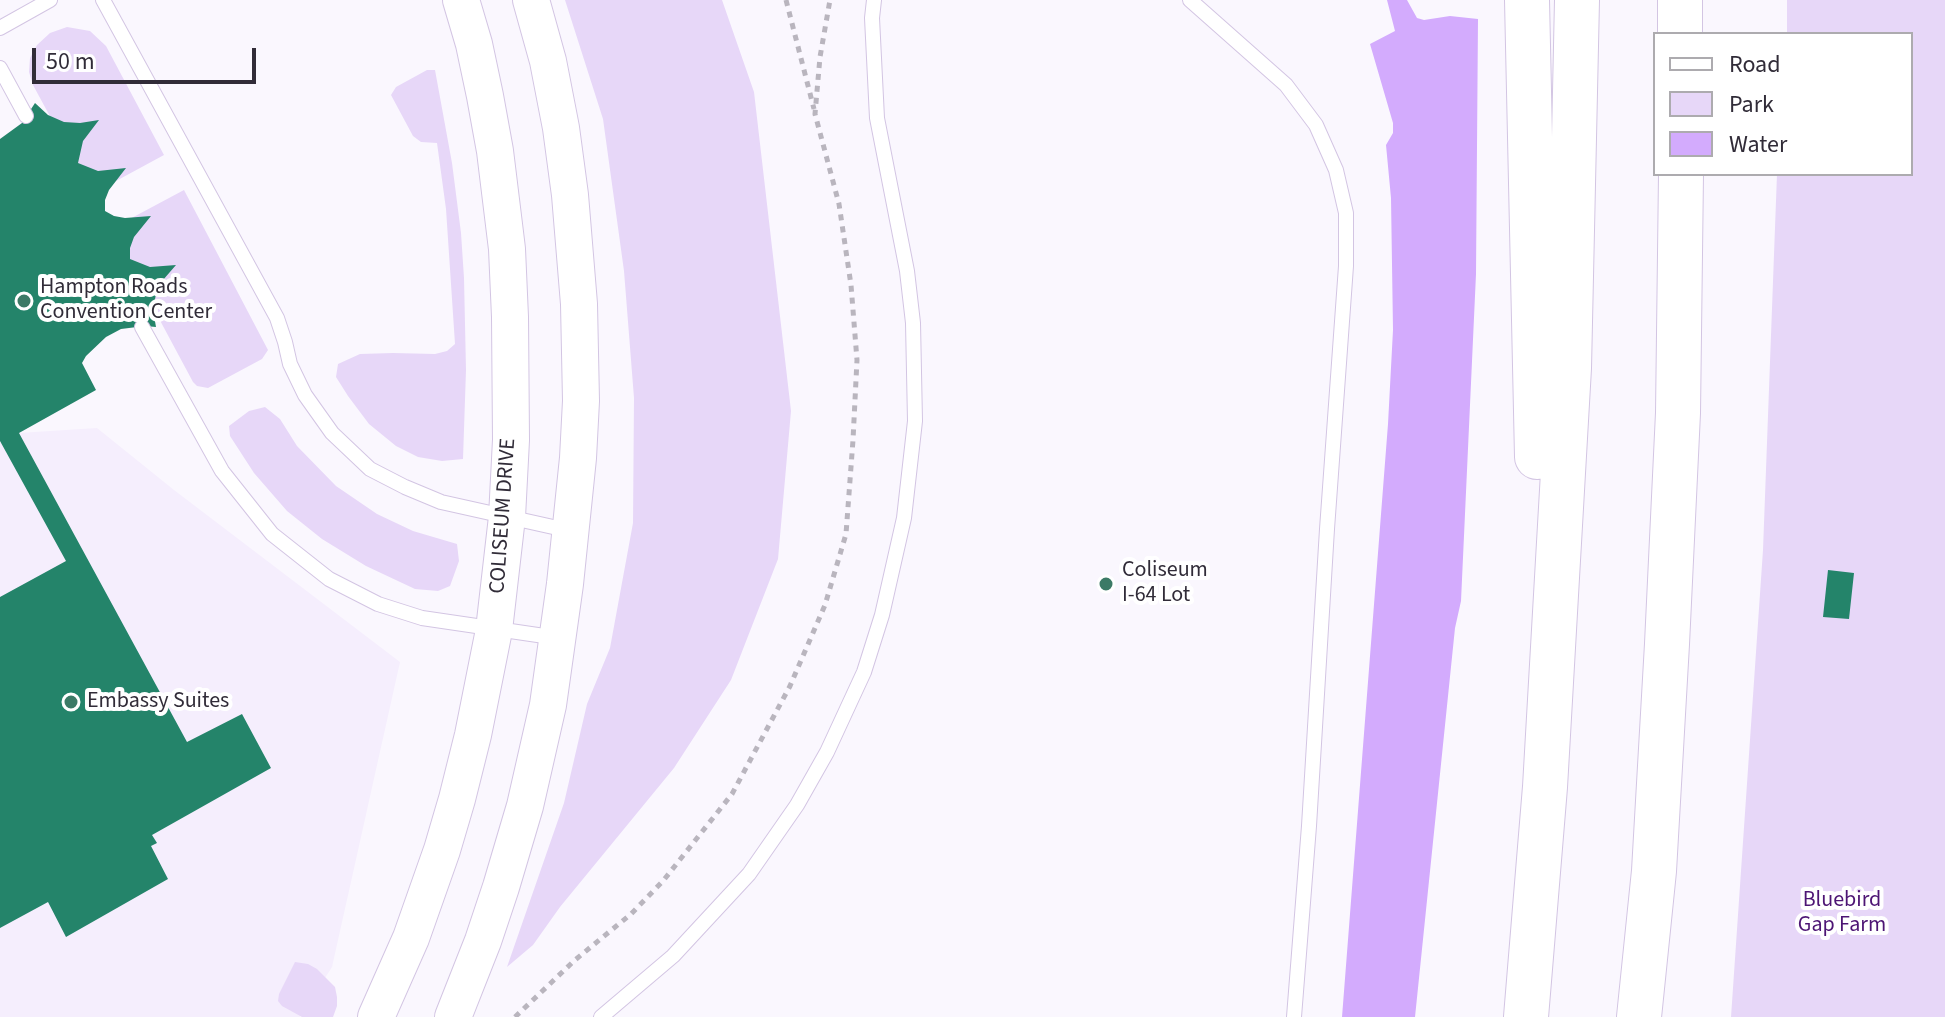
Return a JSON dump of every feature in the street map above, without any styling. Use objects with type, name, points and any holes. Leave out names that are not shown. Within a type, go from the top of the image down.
[{"type":"highway","points":[[1527,0],[1545,787]]},
{"type":"highway","points":[[1526,1017],[1545,787],[1569,368],[1577,0]]},
{"type":"highway","points":[[1680,0],[1680,32]]},
{"type":"highway","points":[[1639,1017],[1654,871],[1668,629],[1678,413],[1681,176]]},
{"type":"street","name":"COLISEUM DRIVE","points":[[376,1017],[411,938],[442,850],[473,735],[494,630],[507,517],[511,440],[507,249],[485,96],[461,0]]},
{"type":"street","points":[[453,1017],[483,941],[525,806],[548,705],[578,458],[581,401],[579,304],[570,195],[548,61],[531,0]]},
{"type":"lane","points":[[0,28],[50,0]]},
{"type":"lane","points":[[103,0],[277,318],[290,364],[305,395],[332,433],[370,469],[441,502],[571,531]]},
{"type":"lane","points":[[601,1017],[673,956],[749,874],[797,805],[827,752],[864,672],[882,615],[904,518],[915,421],[913,323],[907,271],[877,118],[872,18],[874,0]]},
{"type":"lane","points":[[1190,0],[1286,85],[1316,125],[1336,170],[1346,213],[1346,266],[1294,1017]]},
{"type":"lane","points":[[0,68],[26,116]]},
{"type":"lane","points":[[142,327],[222,471],[272,534],[329,579],[378,604],[422,618],[558,638]]},
{"type":"path","points":[[515,1017],[575,960],[631,914],[663,881],[732,794],[790,686],[825,605],[846,534],[857,360],[851,285],[839,204],[786,0]]},
{"type":"path","points":[[815,114],[820,57],[830,0]]},
{"type":"shaded area","points":[[97,428],[400,662],[332,967],[300,1017],[0,1017],[0,443],[19,433]]},
{"type":"green space","points":[[565,0],[722,0],[754,92],[791,411],[778,559],[731,680],[674,768],[560,907],[533,945],[507,967],[564,803],[587,704],[610,648],[633,523],[634,398],[624,271],[603,119]]},
{"type":"green space","name":"Bluebird Gap Farm","points":[[1787,0],[1945,0],[1945,1017],[1731,1017],[1763,550],[1777,176],[1913,176],[1913,32],[1787,32]]},
{"type":"green space","points":[[67,27],[90,31],[106,46],[164,155],[92,194],[33,85],[29,72],[30,58],[37,45],[50,33]]},
{"type":"green space","points":[[427,70],[435,70],[452,163],[464,278],[466,370],[463,459],[442,461],[418,457],[396,446],[369,424],[336,377],[338,364],[360,354],[435,354],[447,351],[455,344],[446,209],[437,143],[421,142],[413,136],[391,95],[396,87]]},
{"type":"green space","points":[[184,190],[268,350],[262,359],[208,388],[193,382],[111,229]]},
{"type":"green space","points":[[265,407],[280,419],[297,446],[336,486],[377,514],[413,531],[457,544],[459,561],[450,586],[438,591],[415,589],[366,566],[322,539],[287,511],[254,473],[230,436],[229,426],[249,411]]},
{"type":"green space","points":[[295,962],[317,969],[335,987],[337,1006],[333,1017],[302,1017],[278,1001]]},
{"type":"water","points":[[1387,0],[1407,0],[1417,18],[1424,20],[1450,16],[1478,19],[1476,274],[1461,601],[1455,628],[1415,1017],[1342,1017],[1393,330],[1391,198],[1386,145],[1393,133],[1393,123],[1370,44],[1395,31]]},
{"type":"building","points":[[35,103],[48,115],[64,122],[99,120],[83,141],[78,163],[98,171],[126,168],[109,190],[105,211],[125,218],[151,216],[134,237],[130,259],[150,267],[176,265],[156,294],[153,310],[156,327],[121,329],[106,337],[82,363],[96,390],[19,433],[187,742],[242,714],[271,768],[152,835],[157,843],[151,846],[168,879],[66,937],[48,902],[0,928],[0,597],[66,561],[0,441],[0,139],[22,123]]},
{"type":"building","points":[[1828,570],[1854,573],[1849,619],[1823,617]]},
{"type":"place","name":"Hampton Roads Convention Center","points":[[24,301]]},
{"type":"place","name":"Coliseum I-64 Lot","points":[[1106,584]]},
{"type":"place","name":"Embassy Suites","points":[[71,702]]}]
